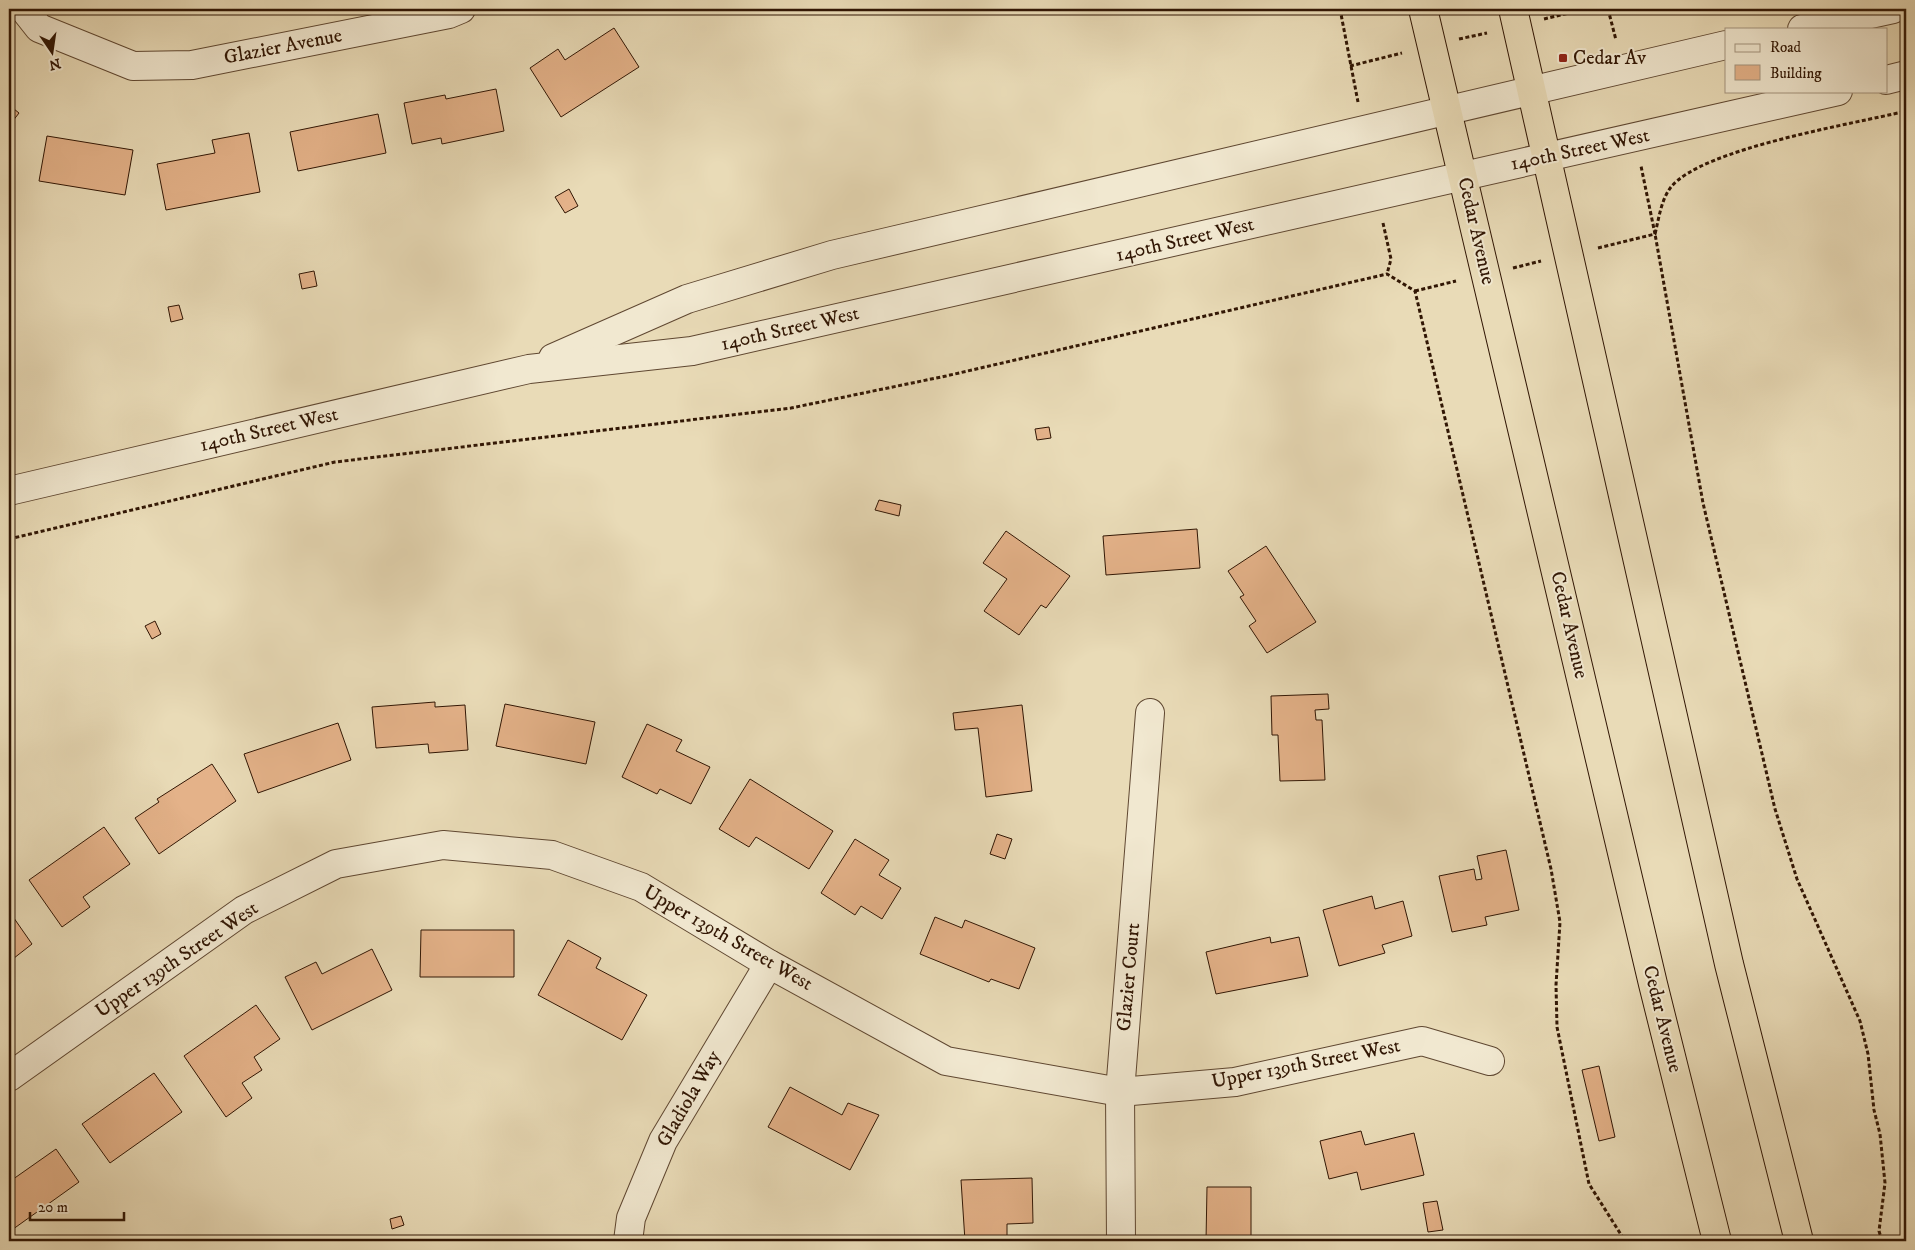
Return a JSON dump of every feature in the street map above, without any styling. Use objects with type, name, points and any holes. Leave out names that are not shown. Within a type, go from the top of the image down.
[{"type":"highway","name":"Cedar Avenue","points":[[1423,9],[1653,984],[1717,1241]]},
{"type":"highway","points":[[1515,17],[1729,964],[1798,1241]]},
{"type":"street","name":"Glazier Avenue","points":[[24,9],[39,28],[133,66],[192,64],[449,14],[461,9]]},
{"type":"street","points":[[1807,28],[1893,9]]},
{"type":"street","name":"140th Street West","points":[[529,369],[687,299],[832,255],[1725,45]]},
{"type":"street","points":[[1888,80],[1906,76]]},
{"type":"street","name":"140th Street West","points":[[9,491],[529,369],[692,351],[1834,92]]},
{"type":"street","name":"Glazier Court","points":[[1121,1241],[1120,1092],[1150,713]]},
{"type":"street","name":"Upper 139th Street West","points":[[9,1078],[244,910],[336,864],[443,844],[552,855],[641,887],[769,964],[946,1061],[1120,1092],[1235,1082],[1422,1041],[1490,1061]]},
{"type":"street","name":"Gladiola Way","points":[[628,1241],[631,1218],[662,1141],[769,964]]},
{"type":"path","points":[[1340,9],[1350,66],[1432,46],[1515,17],[1585,9]]},
{"type":"path","points":[[1647,9],[1664,9]]},
{"type":"path","points":[[1882,1241],[1879,1231],[1885,1183],[1868,1054],[1860,1021],[1798,879],[1775,810],[1704,503],[1656,234],[1664,201],[1672,186],[1698,168],[1735,151],[1906,111]]},
{"type":"path","points":[[9,539],[335,462],[792,408],[946,376],[1387,274],[1415,291],[1551,869],[1560,922],[1556,984],[1557,1027],[1589,1184],[1612,1217],[1625,1241]]},
{"type":"building","points":[[614,28],[639,67],[561,117],[530,68],[558,49],[565,60]]},
{"type":"building","points":[[496,89],[504,131],[442,144],[441,138],[412,144],[404,103],[445,95],[446,99]]},
{"type":"building","points":[[9,105],[19,113],[9,126]]},
{"type":"building","points":[[378,114],[386,153],[298,171],[290,132]]},
{"type":"building","points":[[249,133],[260,192],[166,210],[157,164],[215,153],[212,140]]},
{"type":"building","points":[[47,136],[133,150],[125,195],[39,181]]},
{"type":"building","points":[[569,189],[578,206],[565,213],[555,197]]},
{"type":"building","points":[[314,271],[317,286],[302,289],[299,274]]},
{"type":"building","points":[[179,305],[183,319],[171,322],[168,307]]},
{"type":"building","points":[[1049,427],[1051,438],[1037,440],[1035,429]]},
{"type":"building","points":[[879,500],[901,505],[899,516],[875,510]]},
{"type":"building","points":[[1197,529],[1200,568],[1106,575],[1103,536]]},
{"type":"building","points":[[1006,531],[1070,576],[1046,608],[1041,605],[1019,635],[984,611],[1007,579],[983,563]]},
{"type":"building","points":[[1266,546],[1316,622],[1267,653],[1249,626],[1256,621],[1240,597],[1244,595],[1228,571]]},
{"type":"building","points":[[155,621],[161,634],[152,639],[145,626]]},
{"type":"building","points":[[1328,694],[1329,709],[1315,710],[1316,720],[1322,720],[1325,780],[1280,781],[1278,735],[1272,735],[1271,696]]},
{"type":"building","points":[[435,702],[435,707],[465,705],[468,750],[429,753],[428,744],[376,748],[372,707]]},
{"type":"building","points":[[505,704],[595,722],[586,764],[496,746]]},
{"type":"building","points":[[1022,705],[1032,791],[986,797],[978,728],[955,730],[953,713]]},
{"type":"building","points":[[338,723],[351,760],[258,793],[244,754]]},
{"type":"building","points":[[647,724],[682,740],[676,751],[710,767],[691,804],[660,789],[657,794],[622,777]]},
{"type":"building","points":[[212,764],[236,801],[159,854],[135,818],[159,802],[157,799]]},
{"type":"building","points":[[750,779],[833,831],[809,869],[756,837],[749,847],[719,829]]},
{"type":"building","points":[[104,827],[130,864],[83,897],[90,907],[62,927],[29,880]]},
{"type":"building","points":[[997,834],[1012,839],[1005,859],[990,854]]},
{"type":"building","points":[[855,839],[889,860],[879,875],[901,888],[882,919],[861,906],[855,915],[821,893]]},
{"type":"building","points":[[1506,850],[1519,910],[1485,917],[1487,925],[1452,932],[1439,876],[1474,869],[1476,880],[1482,879],[1477,856]]},
{"type":"building","points":[[1372,896],[1375,909],[1403,901],[1412,936],[1382,945],[1385,953],[1339,966],[1323,910]]},
{"type":"building","points":[[9,911],[32,944],[9,962]]},
{"type":"building","points":[[935,917],[962,928],[965,920],[1035,948],[1019,989],[991,979],[989,982],[920,954]]},
{"type":"building","points":[[421,930],[514,930],[514,977],[420,977]]},
{"type":"building","points":[[1270,937],[1271,943],[1299,937],[1308,976],[1216,994],[1206,952]]},
{"type":"building","points":[[568,940],[601,958],[596,968],[647,995],[622,1040],[538,995]]},
{"type":"building","points":[[372,949],[392,990],[312,1030],[285,977],[316,962],[322,974]]},
{"type":"building","points":[[256,1005],[280,1039],[254,1057],[262,1070],[242,1083],[252,1098],[226,1117],[184,1056]]},
{"type":"building","points":[[1599,1066],[1615,1137],[1599,1141],[1582,1070]]},
{"type":"building","points":[[154,1073],[182,1112],[110,1163],[82,1124]]},
{"type":"building","points":[[790,1087],[842,1115],[848,1103],[879,1115],[850,1170],[768,1127]]},
{"type":"building","points":[[1361,1131],[1365,1145],[1414,1133],[1424,1175],[1361,1190],[1357,1172],[1329,1179],[1320,1141]]},
{"type":"building","points":[[56,1149],[79,1182],[9,1232],[9,1182]]},
{"type":"building","points":[[1032,1178],[1033,1223],[1007,1224],[1007,1241],[965,1241],[961,1180]]},
{"type":"building","points":[[1207,1187],[1251,1187],[1251,1241],[1206,1241]]},
{"type":"building","points":[[1437,1201],[1443,1230],[1428,1232],[1423,1203]]},
{"type":"building","points":[[401,1216],[404,1225],[392,1229],[390,1219]]},
{"type":"place","name":"Cedar Av","points":[[1563,58]]}]
